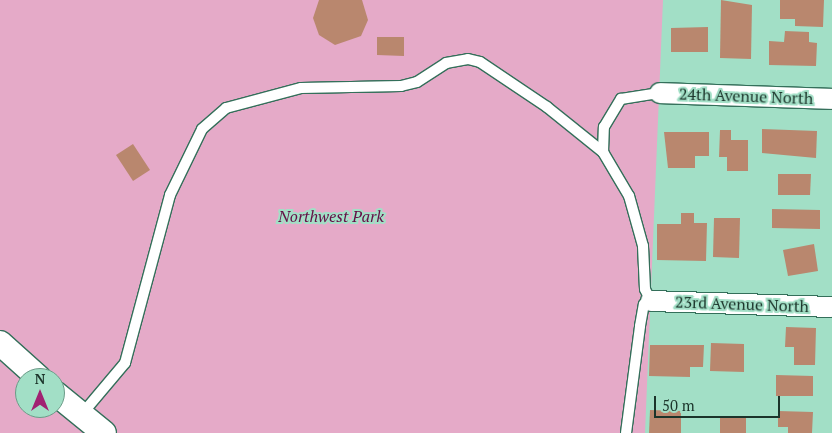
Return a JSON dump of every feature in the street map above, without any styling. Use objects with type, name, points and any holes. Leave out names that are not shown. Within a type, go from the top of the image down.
[{"type":"street","name":"24th Avenue North","points":[[660,93],[832,99]]},
{"type":"street","name":"23rd Avenue North","points":[[652,301],[832,307]]},
{"type":"street","points":[[0,343],[28,368]]},
{"type":"street","points":[[65,401],[104,433]]},
{"type":"lane","points":[[81,415],[126,363],[170,195],[202,130],[226,108],[301,88],[401,86],[417,82],[446,63],[468,59],[480,62],[547,107],[603,152],[629,196],[643,246],[645,289],[652,301],[644,304],[626,433]]},
{"type":"lane","points":[[603,152],[604,127],[622,99],[660,93]]},
{"type":"green space","name":"Northwest Park","points":[[0,0],[663,0],[645,433],[0,433]]},
{"type":"building","points":[[319,0],[362,0],[368,20],[361,36],[335,45],[319,35],[313,18]]},
{"type":"building","points":[[721,0],[752,5],[751,59],[720,58]]},
{"type":"building","points":[[780,0],[824,0],[823,27],[795,26],[795,19],[780,19]]},
{"type":"building","points":[[708,27],[708,52],[671,52],[671,28]]},
{"type":"building","points":[[785,31],[809,32],[809,42],[817,43],[816,66],[769,65],[769,41],[784,42]]},
{"type":"building","points":[[377,37],[404,37],[404,56],[377,55]]},
{"type":"building","points":[[762,129],[817,131],[816,158],[762,153]]},
{"type":"building","points":[[720,130],[731,130],[731,140],[748,140],[748,171],[727,171],[727,157],[719,157]]},
{"type":"building","points":[[664,132],[709,132],[709,156],[695,156],[695,168],[668,168]]},
{"type":"building","points":[[133,144],[150,170],[133,181],[116,155]]},
{"type":"building","points":[[778,174],[811,174],[810,195],[778,195]]},
{"type":"building","points":[[772,209],[820,210],[820,229],[772,228]]},
{"type":"building","points":[[681,213],[694,213],[694,223],[707,223],[706,261],[657,260],[657,224],[681,224]]},
{"type":"building","points":[[714,218],[740,218],[739,258],[713,257]]},
{"type":"building","points":[[814,244],[818,271],[788,276],[783,250]]},
{"type":"building","points":[[786,327],[816,328],[815,365],[794,365],[794,347],[785,347]]},
{"type":"building","points":[[711,343],[744,344],[744,372],[710,371]]},
{"type":"building","points":[[650,345],[704,345],[703,367],[690,367],[690,377],[649,376]]},
{"type":"building","points":[[776,375],[813,376],[813,396],[776,396]]},
{"type":"building","points":[[650,410],[681,411],[681,433],[649,433]]},
{"type":"building","points":[[778,411],[813,412],[812,433],[788,433],[788,427],[778,427]]},
{"type":"building","points":[[720,416],[746,417],[746,433],[720,433]]}]
